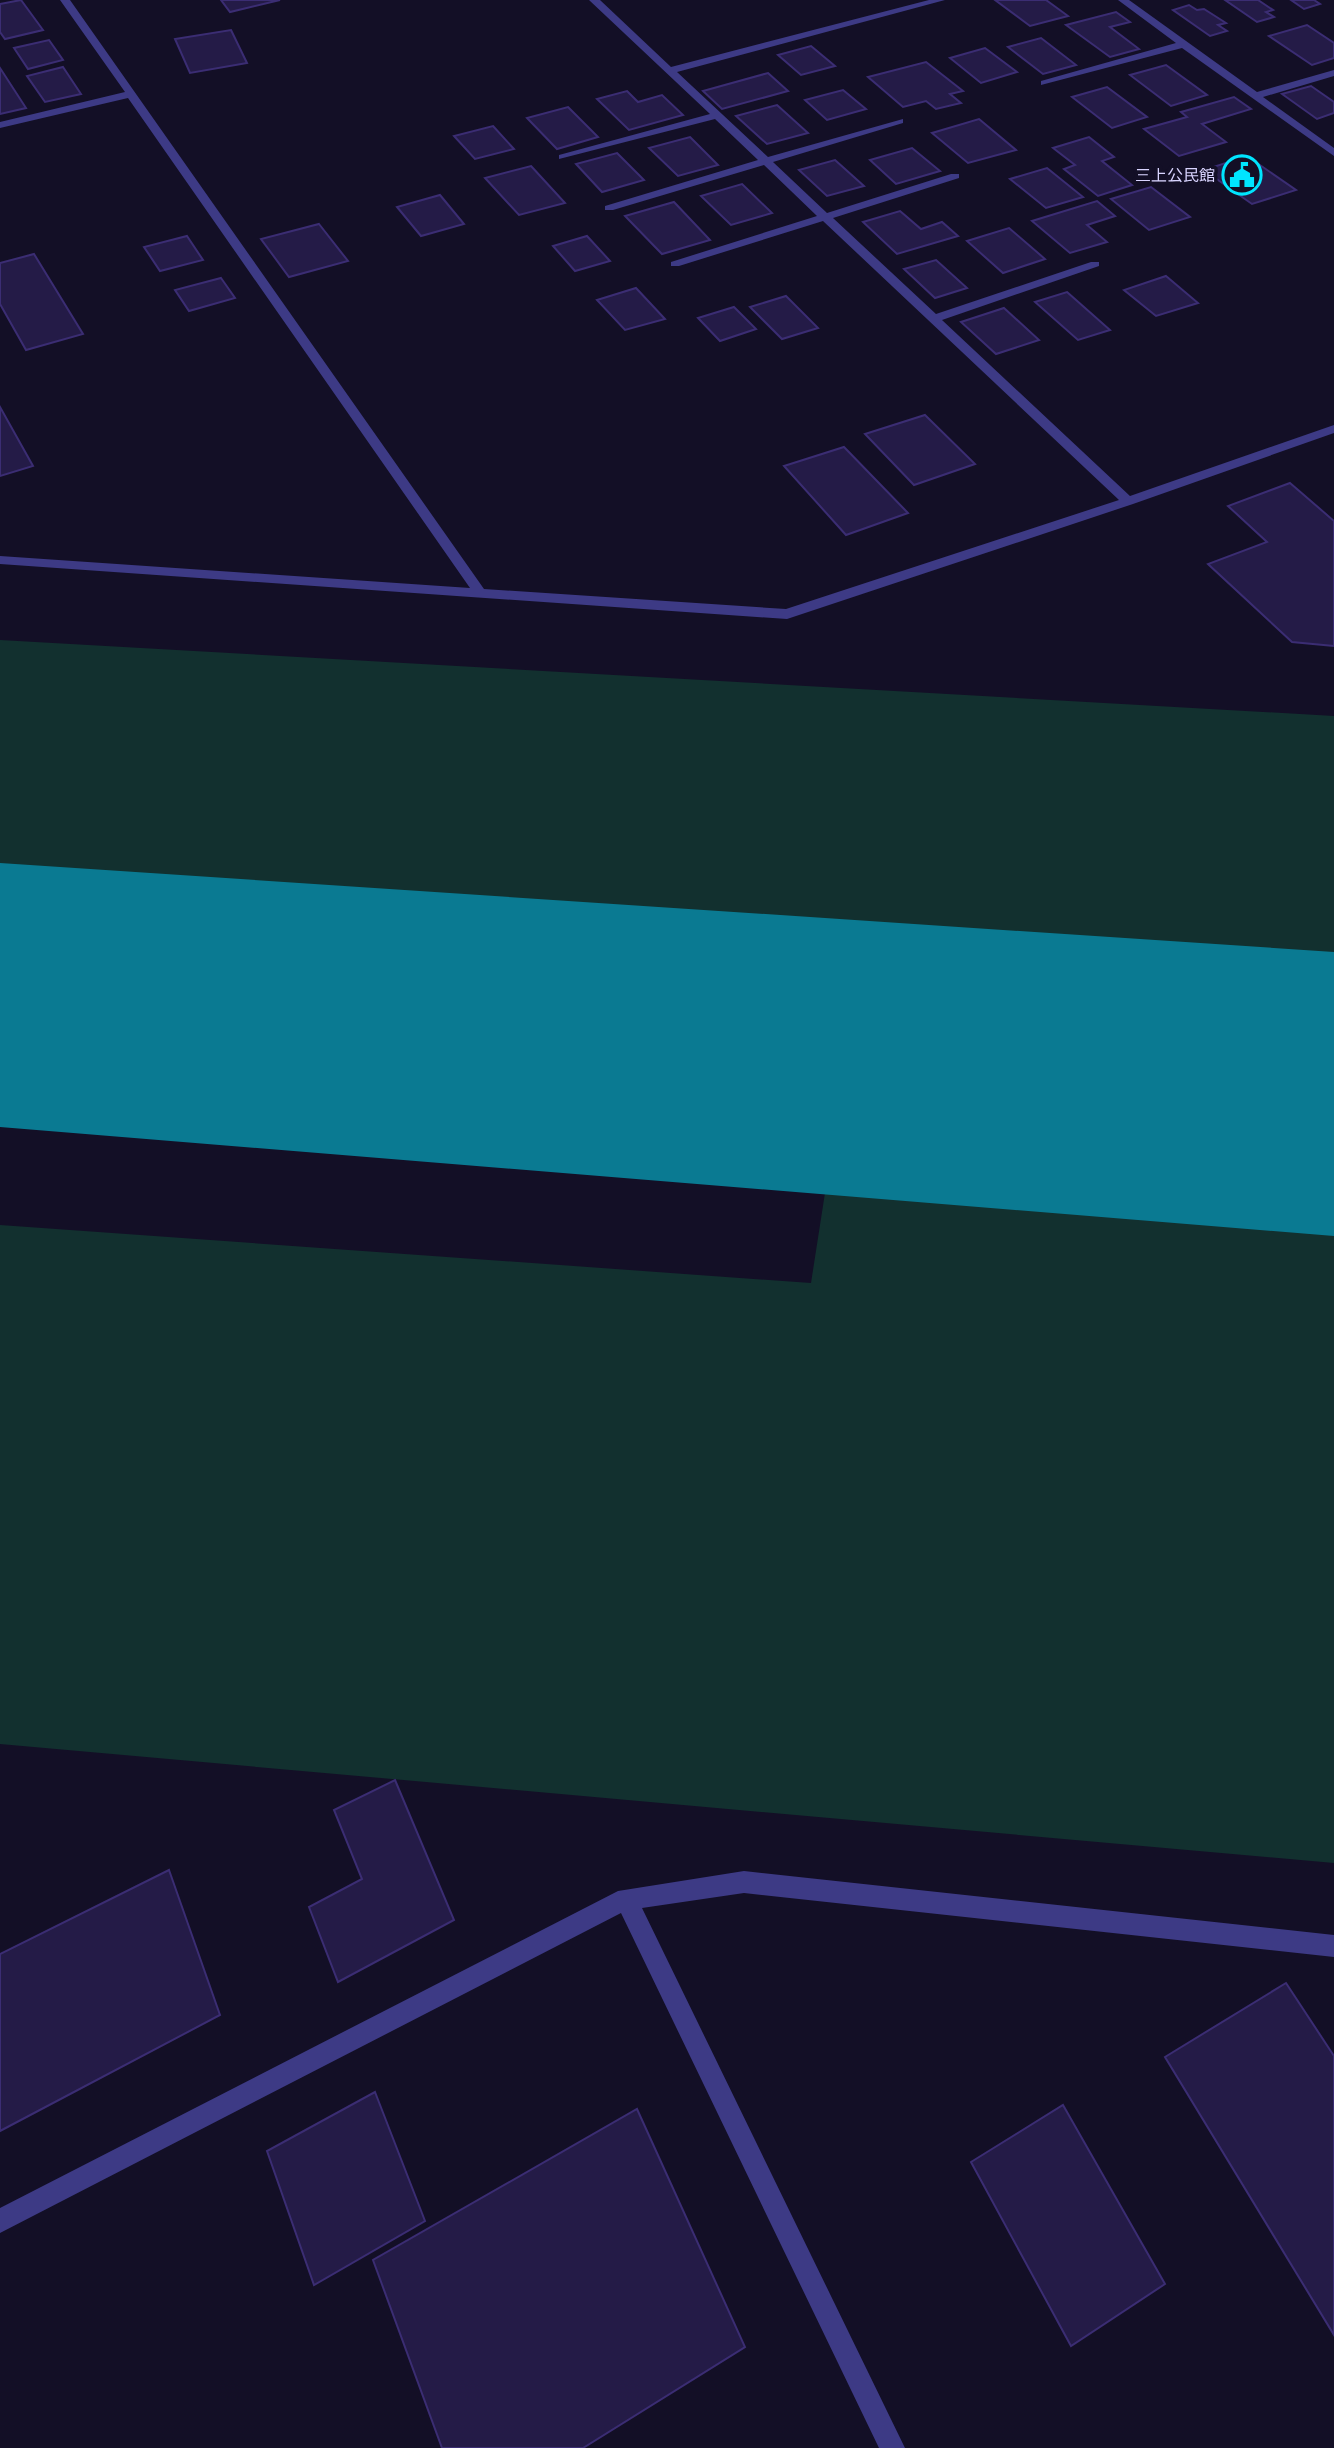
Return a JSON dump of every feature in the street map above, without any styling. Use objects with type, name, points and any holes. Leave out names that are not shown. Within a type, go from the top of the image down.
[{"type":"street","points":[[65,0],[479,591]]},
{"type":"street","points":[[594,0],[1128,501]]},
{"type":"street","points":[[668,71],[940,0]]},
{"type":"street","points":[[1123,0],[1334,153]]},
{"type":"street","points":[[1045,83],[1184,44]]},
{"type":"street","points":[[1255,96],[1334,73]]},
{"type":"street","points":[[0,125],[131,94]]},
{"type":"street","points":[[562,157],[716,116]]},
{"type":"street","points":[[609,208],[899,121]]},
{"type":"street","points":[[675,264],[956,176]]},
{"type":"street","points":[[932,319],[1095,264]]},
{"type":"street","points":[[0,560],[787,614],[1128,501],[1334,429]]},
{"type":"street","points":[[0,2221],[625,1899],[744,1882],[1334,1946]]},
{"type":"street","points":[[625,1899],[892,2448]]},
{"type":"green space","points":[[0,640],[1334,716],[1334,1029],[835,993],[835,933],[0,876]]},
{"type":"green space","points":[[827,1180],[1334,1218],[1334,1863],[0,1744],[0,1225],[811,1283]]},
{"type":"building","points":[[21,0],[43,30],[5,39],[0,32],[0,4]]},
{"type":"building","points":[[221,0],[280,0],[230,12]]},
{"type":"building","points":[[995,0],[1046,0],[1068,16],[1030,26]]},
{"type":"building","points":[[1225,0],[1258,0],[1273,10],[1266,12],[1274,17],[1257,22]]},
{"type":"building","points":[[1291,0],[1314,0],[1320,4],[1304,9]]},
{"type":"building","points":[[1189,5],[1197,10],[1204,9],[1226,23],[1218,25],[1227,31],[1210,36],[1173,10]]},
{"type":"building","points":[[1116,12],[1130,22],[1110,27],[1139,49],[1110,57],[1066,25]]},
{"type":"building","points":[[1307,25],[1334,43],[1334,58],[1312,65],[1269,36]]},
{"type":"building","points":[[231,30],[247,63],[190,73],[175,39]]},
{"type":"building","points":[[1041,38],[1076,65],[1043,74],[1008,47]]},
{"type":"building","points":[[49,40],[63,60],[28,69],[14,48]]},
{"type":"building","points":[[811,46],[835,66],[801,75],[778,55]]},
{"type":"building","points":[[985,48],[1017,72],[981,83],[950,58]]},
{"type":"building","points":[[926,62],[963,91],[950,94],[961,103],[936,109],[926,101],[903,107],[868,77]]},
{"type":"building","points":[[1166,65],[1207,95],[1171,106],[1130,75]]},
{"type":"building","points":[[63,67],[81,94],[45,102],[27,76]]},
{"type":"building","points":[[0,68],[26,108],[0,114]]},
{"type":"building","points":[[768,73],[788,91],[722,109],[703,91]]},
{"type":"building","points":[[1311,86],[1334,102],[1334,113],[1317,119],[1282,94]]},
{"type":"building","points":[[1107,87],[1147,117],[1112,128],[1072,97]]},
{"type":"building","points":[[843,90],[866,109],[827,120],[805,100]]},
{"type":"building","points":[[627,91],[638,102],[662,95],[683,115],[629,130],[597,99]]},
{"type":"building","points":[[1234,97],[1251,109],[1202,124],[1226,142],[1179,156],[1144,129],[1187,117],[1181,112]]},
{"type":"building","points":[[777,105],[808,133],[767,144],[736,116]]},
{"type":"building","points":[[568,107],[598,137],[557,149],[527,118]]},
{"type":"building","points":[[979,119],[1016,150],[968,163],[932,133]]},
{"type":"building","points":[[493,126],[514,149],[475,159],[454,136]]},
{"type":"building","points":[[690,137],[718,165],[678,176],[649,148]]},
{"type":"building","points":[[1089,137],[1114,157],[1102,161],[1132,185],[1098,196],[1064,169],[1075,165],[1053,148]]},
{"type":"building","points":[[912,148],[940,171],[896,184],[870,160]]},
{"type":"building","points":[[617,153],[644,180],[602,192],[576,164]]},
{"type":"building","points":[[1247,156],[1296,190],[1252,204],[1204,170]]},
{"type":"building","points":[[835,160],[864,186],[827,196],[799,170]]},
{"type":"building","points":[[531,166],[565,203],[519,215],[485,178]]},
{"type":"building","points":[[1047,168],[1083,197],[1046,208],[1010,179]]},
{"type":"building","points":[[742,184],[772,213],[731,225],[701,196]]},
{"type":"building","points":[[1151,187],[1190,217],[1149,230],[1111,199]]},
{"type":"building","points":[[440,195],[464,224],[421,236],[397,207]]},
{"type":"building","points":[[1097,201],[1115,216],[1087,225],[1107,242],[1070,253],[1032,221]]},
{"type":"building","points":[[674,202],[710,240],[662,254],[625,216]]},
{"type":"building","points":[[900,211],[921,229],[942,222],[958,236],[897,254],[863,222]]},
{"type":"building","points":[[319,224],[348,261],[289,277],[261,239]]},
{"type":"building","points":[[1009,228],[1045,259],[1003,273],[967,241]]},
{"type":"building","points":[[187,236],[203,260],[160,271],[144,247]]},
{"type":"building","points":[[587,236],[610,261],[575,271],[553,246]]},
{"type":"building","points":[[34,254],[83,334],[26,350],[0,304],[0,263]]},
{"type":"building","points":[[936,260],[967,288],[935,298],[904,269]]},
{"type":"building","points":[[1166,276],[1198,303],[1156,316],[1124,290]]},
{"type":"building","points":[[221,278],[235,298],[189,311],[175,290]]},
{"type":"building","points":[[636,288],[665,319],[625,330],[597,300]]},
{"type":"building","points":[[1067,292],[1110,330],[1078,340],[1035,302]]},
{"type":"building","points":[[786,296],[818,328],[782,339],[750,307]]},
{"type":"building","points":[[734,307],[756,329],[720,341],[698,318]]},
{"type":"building","points":[[1004,308],[1039,340],[996,354],[961,322]]},
{"type":"building","points":[[0,407],[33,466],[0,476]]},
{"type":"building","points":[[925,415],[975,464],[914,485],[865,434]]},
{"type":"building","points":[[844,447],[908,513],[846,535],[784,466]]},
{"type":"building","points":[[1290,483],[1334,521],[1334,646],[1292,642],[1208,564],[1267,542],[1228,506]]},
{"type":"building","points":[[395,1780],[454,1920],[338,1982],[309,1907],[362,1879],[334,1810]]},
{"type":"building","points":[[169,1870],[220,2015],[0,2131],[0,1954]]},
{"type":"building","points":[[1286,1983],[1334,2056],[1334,2335],[1165,2057]]},
{"type":"building","points":[[375,2092],[425,2221],[314,2285],[267,2151]]},
{"type":"building","points":[[1063,2105],[1165,2284],[1071,2346],[971,2162]]},
{"type":"building","points":[[637,2109],[745,2347],[583,2448],[442,2448],[373,2260]]},
{"type":"runway","points":[[0,995],[1334,1094]]},
{"type":"place","name":"三上公民館","points":[[1242,175]]}]
